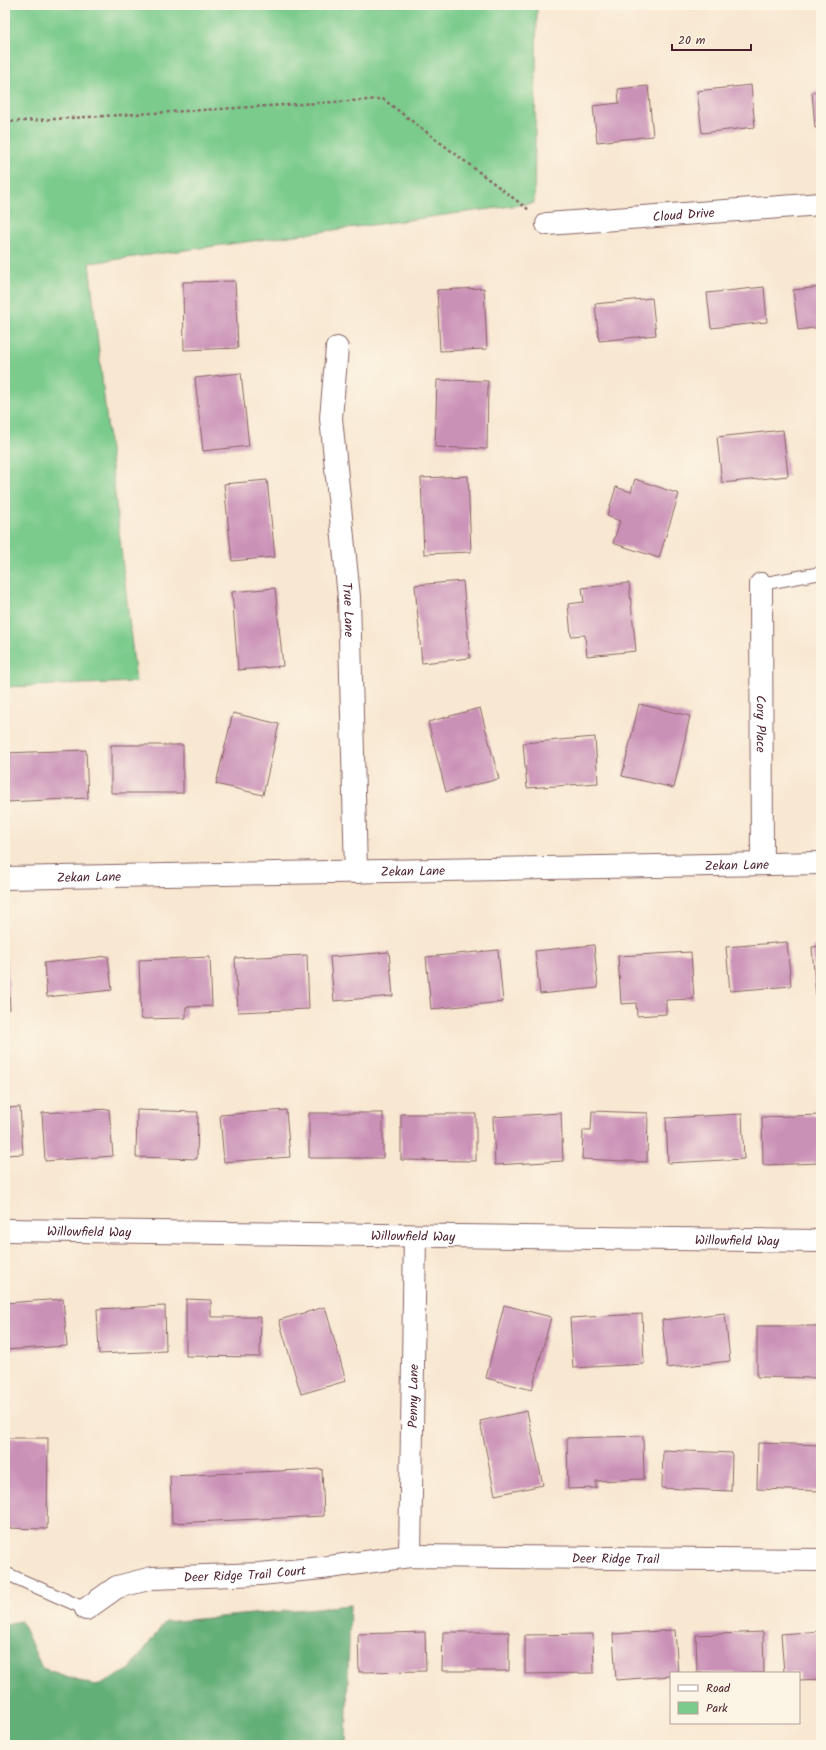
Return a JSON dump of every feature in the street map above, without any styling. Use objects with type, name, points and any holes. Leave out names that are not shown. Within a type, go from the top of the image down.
[{"type":"street","name":"Cloud Drive","points":[[547,224],[821,204]]},
{"type":"street","name":"True Lane","points":[[337,348],[330,418],[349,597],[356,872]]},
{"type":"street","name":"Cory Place","points":[[762,584],[762,864]]},
{"type":"street","name":"Zekan Lane","points":[[5,878],[821,863]]},
{"type":"street","name":"Willowfield Way","points":[[5,1230],[415,1236],[637,1237],[821,1241]]},
{"type":"street","name":"Penny Lane","points":[[410,1556],[415,1236]]},
{"type":"street","name":"Deer Ridge Trail","points":[[410,1556],[821,1560]]},
{"type":"street","name":"Deer Ridge Trail Court","points":[[86,1609],[117,1588],[152,1578],[260,1574],[322,1568],[410,1556]]},
{"type":"lane","points":[[762,584],[821,573]]},
{"type":"lane","points":[[5,1573],[86,1609]]},
{"type":"path","points":[[5,122],[383,99],[547,224]]},
{"type":"green space","points":[[5,5],[537,5],[534,203],[89,263],[136,682],[5,687]]},
{"type":"green space","points":[[350,1605],[346,1745],[5,1745],[5,1624],[21,1621],[42,1668],[96,1686],[129,1670],[165,1622]]},
{"type":"building","points":[[751,85],[755,127],[702,133],[697,91]]},
{"type":"building","points":[[648,86],[653,136],[597,142],[593,106],[619,103],[618,89]]},
{"type":"building","points":[[821,91],[821,127],[815,128],[812,92]]},
{"type":"building","points":[[235,281],[238,348],[184,350],[183,282]]},
{"type":"building","points":[[764,287],[767,322],[711,328],[707,293]]},
{"type":"building","points":[[821,287],[821,327],[798,330],[793,290]]},
{"type":"building","points":[[484,288],[487,349],[440,351],[437,290]]},
{"type":"building","points":[[652,298],[656,335],[599,341],[595,304]]},
{"type":"building","points":[[241,373],[249,446],[203,451],[195,378]]},
{"type":"building","points":[[437,380],[488,381],[487,449],[435,447]]},
{"type":"building","points":[[783,430],[788,476],[722,483],[717,437]]},
{"type":"building","points":[[468,476],[471,552],[424,554],[421,478]]},
{"type":"building","points":[[635,479],[679,494],[659,558],[613,543],[620,521],[607,516],[616,487],[631,492]]},
{"type":"building","points":[[267,480],[275,557],[232,561],[224,484]]},
{"type":"building","points":[[463,581],[470,658],[422,663],[415,585]]},
{"type":"building","points":[[629,583],[636,651],[587,656],[585,635],[571,636],[568,604],[584,602],[582,588]]},
{"type":"building","points":[[275,588],[283,666],[238,670],[232,592]]},
{"type":"building","points":[[639,704],[690,716],[674,788],[622,776]]},
{"type":"building","points":[[480,708],[499,779],[446,792],[428,722]]},
{"type":"building","points":[[233,713],[279,724],[263,795],[216,784]]},
{"type":"building","points":[[595,737],[598,783],[527,788],[523,743]]},
{"type":"building","points":[[111,745],[183,745],[183,793],[111,793]]},
{"type":"building","points":[[86,750],[88,798],[7,802],[5,753]]},
{"type":"building","points":[[787,942],[791,986],[730,991],[726,947]]},
{"type":"building","points":[[594,945],[598,988],[540,994],[535,951]]},
{"type":"building","points":[[821,946],[821,995],[816,995],[812,947]]},
{"type":"building","points":[[498,950],[503,1002],[431,1009],[426,957]]},
{"type":"building","points":[[389,952],[393,996],[334,1001],[330,957]]},
{"type":"building","points":[[691,952],[694,999],[666,1000],[666,1014],[637,1016],[636,1003],[621,1004],[618,956]]},
{"type":"building","points":[[307,955],[309,1009],[238,1012],[235,958]]},
{"type":"building","points":[[108,956],[112,990],[47,997],[44,963]]},
{"type":"building","points":[[210,957],[212,1006],[186,1007],[186,1018],[141,1019],[139,960]]},
{"type":"building","points":[[5,960],[7,960],[10,1009],[5,1010]]},
{"type":"building","points":[[20,1107],[23,1154],[5,1155],[5,1108]]},
{"type":"building","points":[[109,1109],[113,1156],[45,1161],[42,1113]]},
{"type":"building","points":[[137,1110],[198,1112],[197,1159],[136,1157]]},
{"type":"building","points":[[286,1110],[290,1157],[224,1162],[220,1115]]},
{"type":"building","points":[[592,1111],[648,1113],[647,1162],[582,1159],[583,1130],[591,1130]]},
{"type":"building","points":[[309,1113],[383,1113],[383,1158],[309,1158]]},
{"type":"building","points":[[561,1113],[563,1161],[495,1165],[493,1117]]},
{"type":"building","points":[[401,1114],[476,1114],[476,1161],[401,1160]]},
{"type":"building","points":[[742,1114],[744,1159],[668,1163],[666,1118]]},
{"type":"building","points":[[821,1115],[821,1163],[763,1165],[762,1117]]},
{"type":"building","points":[[63,1299],[67,1346],[5,1350],[5,1303]]},
{"type":"building","points":[[186,1299],[211,1300],[211,1317],[261,1317],[260,1357],[186,1356]]},
{"type":"building","points":[[504,1305],[551,1317],[532,1390],[486,1378]]},
{"type":"building","points":[[165,1306],[166,1351],[99,1354],[97,1309]]},
{"type":"building","points":[[325,1307],[346,1381],[301,1394],[279,1320]]},
{"type":"building","points":[[725,1313],[730,1361],[667,1368],[662,1320]]},
{"type":"building","points":[[642,1314],[644,1364],[573,1368],[570,1318]]},
{"type":"building","points":[[757,1326],[821,1326],[821,1378],[757,1377]]},
{"type":"building","points":[[527,1411],[543,1485],[495,1495],[480,1421]]},
{"type":"building","points":[[643,1436],[644,1479],[596,1481],[596,1488],[568,1489],[567,1438]]},
{"type":"building","points":[[5,1438],[48,1438],[47,1529],[5,1528]]},
{"type":"building","points":[[758,1443],[821,1445],[821,1491],[757,1489]]},
{"type":"building","points":[[663,1450],[732,1453],[731,1491],[662,1488]]},
{"type":"building","points":[[322,1469],[324,1516],[172,1523],[170,1476]]},
{"type":"building","points":[[675,1630],[678,1672],[670,1672],[670,1676],[616,1680],[613,1634]]},
{"type":"building","points":[[821,1631],[821,1679],[800,1680],[800,1672],[784,1672],[781,1634]]},
{"type":"building","points":[[425,1632],[426,1671],[359,1672],[358,1634]]},
{"type":"building","points":[[443,1632],[509,1632],[509,1671],[442,1671]]},
{"type":"building","points":[[763,1632],[764,1672],[697,1672],[696,1635]]},
{"type":"building","points":[[593,1634],[594,1673],[525,1674],[525,1635]]}]
